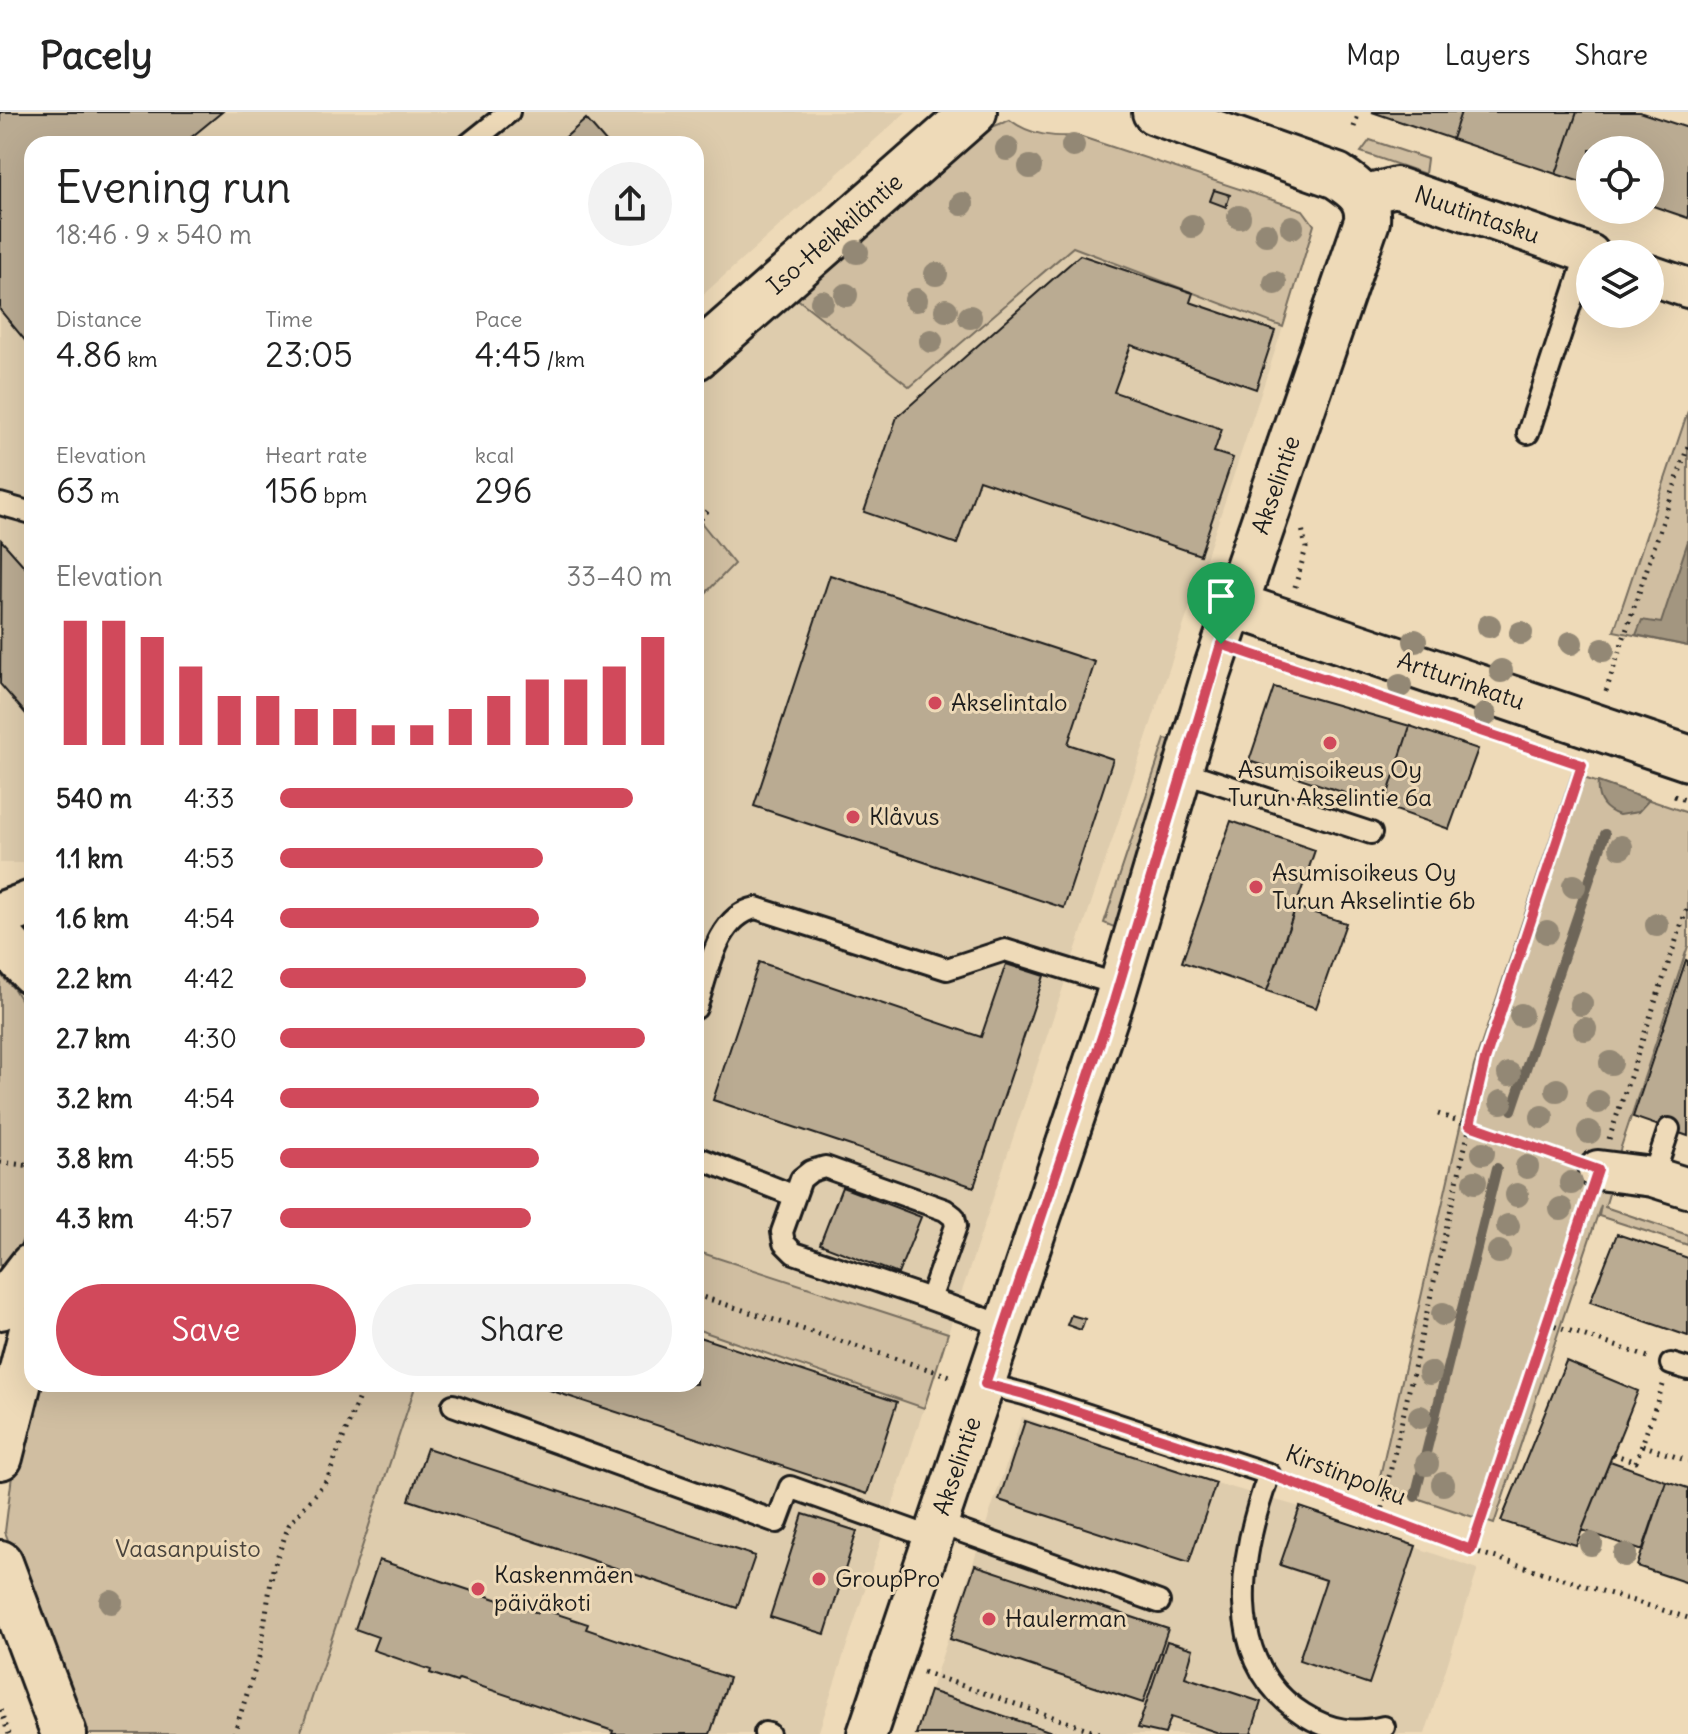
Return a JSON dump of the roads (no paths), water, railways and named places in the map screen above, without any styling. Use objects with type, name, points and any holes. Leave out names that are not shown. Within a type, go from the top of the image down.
[{"type":"street","name":"Iso-Heikkiläntie","points":[[704,350],[974,112]]},
{"type":"street","points":[[1155,112],[1215,123],[1337,176],[1362,196]]},
{"type":"street","name":"Nuutintasku","points":[[1362,196],[1396,187],[1576,250]]},
{"type":"street","name":"Akselintie","points":[[867,1734],[1119,985],[1228,625],[1367,221],[1368,207],[1362,196]]},
{"type":"street","points":[[1664,280],[1688,288]]},
{"type":"street","name":"Artturinkatu","points":[[1228,625],[1688,758]]},
{"type":"street","points":[[0,915],[24,906]]},
{"type":"street","points":[[0,937],[24,963]]},
{"type":"street","points":[[1598,1170],[1670,1182]]},
{"type":"street","points":[[0,1307],[24,1276]]},
{"type":"street","points":[[0,1457],[24,1362]]},
{"type":"street","points":[[0,1563],[64,1734]]},
{"type":"lane","points":[[479,136],[509,112]]},
{"type":"lane","points":[[1528,433],[1576,290]]},
{"type":"lane","points":[[0,504],[24,511]]},
{"type":"lane","points":[[1182,771],[1371,833]]},
{"type":"lane","points":[[704,986],[724,931],[734,917],[756,908],[947,969],[1005,950],[1119,985]]},
{"type":"lane","points":[[1669,1129],[1670,1182]]},
{"type":"lane","points":[[704,1160],[795,1196]]},
{"type":"lane","points":[[930,1299],[956,1226],[954,1217],[945,1210],[825,1167],[811,1171],[801,1179],[782,1232],[784,1243],[794,1253],[1005,1326]]},
{"type":"lane","name":"Kirstinpolku","points":[[985,1384],[1269,1474],[1248,1537],[1243,1592],[1247,1630],[1260,1672],[1283,1701],[1313,1721],[1337,1731],[1352,1733],[1384,1727]]},
{"type":"lane","points":[[453,1405],[777,1522],[790,1487],[1159,1602]]},
{"type":"waterway","points":[[1512,1110],[1605,834]]},
{"type":"waterway","points":[[1415,1497],[1497,1168]]},
{"type":"place","name":"Akselintalo","points":[[935,703]]},
{"type":"place","name":"Asumisoikeus Oy Turun Akselintie 6a","points":[[1330,743]]},
{"type":"place","name":"Klåvus","points":[[853,817]]},
{"type":"place","name":"Asumisoikeus Oy Turun Akselintie 6b","points":[[1256,887]]},
{"type":"place","name":"GroupPro","points":[[819,1579]]},
{"type":"place","name":"Kaskenmäen päiväkoti","points":[[478,1589]]},
{"type":"place","name":"Haulerman","points":[[989,1619]]},
{"type":"park label","name":"Vaasanpuisto","points":[[188,1549]]}]
